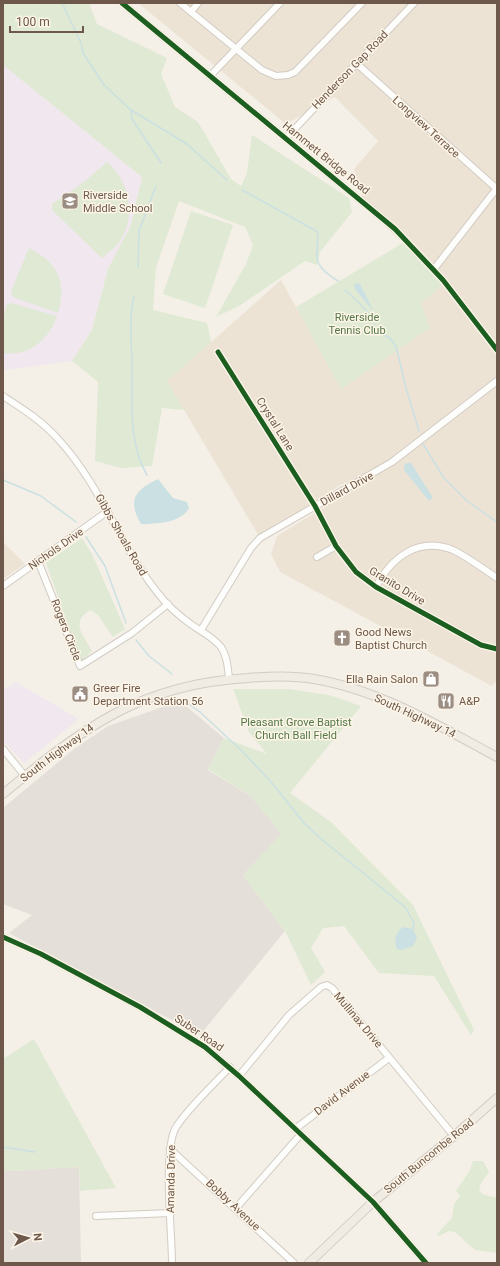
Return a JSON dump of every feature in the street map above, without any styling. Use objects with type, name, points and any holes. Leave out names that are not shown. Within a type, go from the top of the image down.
[{"type":"main road","name":"South Highway 14","points":[[3,794],[75,736],[112,714],[140,701],[176,688],[230,679],[283,676],[314,679],[334,684],[394,704],[497,757]]},
{"type":"main road","name":"South Buncombe Road","points":[[309,1263],[372,1202],[454,1136],[497,1098]]},
{"type":"street","name":"Hammett Bridge Road","points":[[122,3],[382,217],[434,269],[497,350]]},
{"type":"street","points":[[180,3],[267,73],[276,76],[288,74],[299,69],[362,3]]},
{"type":"street","points":[[191,12],[198,3]]},
{"type":"street","points":[[210,76],[280,3]]},
{"type":"street","name":"Henderson Gap Road","points":[[286,138],[414,3]]},
{"type":"street","name":"Longview Terrace","points":[[356,64],[497,188]]},
{"type":"street","points":[[434,269],[494,197],[497,188]]},
{"type":"street","name":"Crystal Lane","points":[[218,352],[315,506]]},
{"type":"street","name":"Dillard Drive","points":[[201,630],[256,542],[265,534],[392,462],[497,381]]},
{"type":"street","name":"Gibbs Shoals Road","points":[[3,396],[34,417],[59,440],[77,463],[108,511],[145,576],[168,604],[184,618],[210,636],[221,648],[228,662],[230,679]]},
{"type":"street","name":"Granito Drive","points":[[315,506],[336,546],[356,572],[376,587],[481,645],[497,649]]},
{"type":"street","name":"Nichols Drive","points":[[3,586],[108,511]]},
{"type":"street","points":[[317,557],[336,546]]},
{"type":"street","points":[[376,587],[384,571],[397,558],[411,550],[424,547],[440,546],[454,551],[497,578]]},
{"type":"street","name":"Rogers Circle","points":[[38,561],[80,666],[134,631],[168,604]]},
{"type":"street","points":[[3,749],[25,776]]},
{"type":"street","name":"Suber Road","points":[[3,937],[41,954],[140,1007],[205,1047],[230,1067],[372,1202],[426,1263]]},
{"type":"street","name":"Mullinax Drive","points":[[239,1076],[289,1015],[325,985],[332,988],[454,1136]]},
{"type":"street","name":"David Avenue","points":[[295,1128],[389,1058]]},
{"type":"street","name":"Amanda Drive","points":[[172,1263],[170,1149],[172,1138],[180,1122],[230,1067]]},
{"type":"street","points":[[236,1208],[301,1134]]},
{"type":"street","name":"Bobby Avenue","points":[[170,1149],[236,1208],[294,1263]]},
{"type":"street","points":[[96,1216],[171,1213]]},
{"type":"shaded area","points":[[138,3],[497,3],[497,680],[492,686],[280,572],[271,554],[277,536],[347,493],[342,484],[260,538],[167,381],[281,280],[341,389],[421,303],[443,285],[403,243],[365,208],[354,169],[378,141],[335,97],[286,124]]},
{"type":"shaded area","name":"Riverside Middle School","points":[[3,65],[142,177],[131,225],[108,269],[92,330],[72,361],[3,370]]},
{"type":"shaded area","points":[[357,283],[360,284],[374,312],[355,289],[354,285]]},
{"type":"shaded area","points":[[411,463],[433,498],[429,501],[404,470],[404,465]]},
{"type":"shaded area","points":[[158,479],[173,498],[187,502],[189,508],[180,517],[168,522],[141,524],[137,516],[134,502],[139,492],[144,487]]},
{"type":"shaded area","points":[[3,542],[25,564],[3,579]]},
{"type":"shaded area","points":[[15,682],[79,719],[24,763],[3,740],[3,691]]},
{"type":"shaded area","points":[[180,701],[224,738],[208,770],[251,796],[282,834],[243,875],[285,931],[200,1035],[9,933],[32,915],[3,904],[3,808],[74,749],[108,726]]},
{"type":"shaded area","points":[[403,927],[413,929],[417,938],[413,946],[401,950],[397,949],[395,940],[397,934]]},
{"type":"shaded area","points":[[79,1167],[81,1263],[3,1263],[3,1170],[10,1171]]},
{"type":"green space","points":[[3,3],[89,3],[97,24],[167,58],[161,74],[175,107],[198,122],[231,179],[241,186],[247,173],[252,135],[349,198],[352,212],[320,252],[317,265],[305,261],[239,306],[216,317],[246,264],[253,245],[245,227],[179,201],[156,268],[153,310],[207,323],[211,342],[167,381],[184,410],[162,408],[152,466],[121,468],[95,461],[98,382],[72,361],[92,330],[108,269],[131,225],[142,177],[3,65]]},
{"type":"green space","points":[[107,162],[122,180],[129,202],[129,214],[123,236],[116,246],[102,258],[52,210],[52,204],[84,182]]},
{"type":"green space","points":[[191,211],[233,225],[205,308],[163,294]]},
{"type":"green space","name":"Riverside Tennis Club","points":[[403,243],[443,285],[421,303],[430,328],[341,389],[296,307]]},
{"type":"green space","points":[[29,248],[47,260],[58,274],[61,302],[58,313],[13,297],[11,292]]},
{"type":"green space","points":[[11,303],[57,316],[49,332],[37,345],[12,354],[3,353],[3,321],[6,305]]},
{"type":"green space","points":[[82,538],[92,554],[125,629],[113,637],[98,615],[91,610],[84,614],[81,619],[80,629],[92,651],[81,661],[46,563]]},
{"type":"green space","name":"Pleasant Grove Baptist Church Ball Field","points":[[233,689],[288,689],[329,695],[361,706],[290,793],[331,822],[413,905],[474,1030],[471,1035],[434,976],[379,973],[344,926],[323,928],[311,948],[325,972],[311,985],[285,931],[243,875],[281,834],[251,796],[208,769],[224,738],[267,754],[249,732]]},
{"type":"green space","points":[[34,1039],[116,1188],[80,1191],[79,1167],[10,1171],[3,1170],[3,1059]]},
{"type":"green space","points":[[473,1161],[483,1161],[489,1172],[481,1183],[479,1190],[482,1194],[497,1198],[497,1253],[475,1250],[455,1232],[449,1231],[439,1236],[437,1234],[452,1218],[454,1204],[460,1196],[456,1191],[469,1172]]},
{"type":"waterway","points":[[62,3],[81,43],[83,53],[104,85],[131,110],[187,144],[227,180]]},
{"type":"waterway","points":[[131,110],[132,119],[161,163]]},
{"type":"waterway","points":[[138,267],[139,231],[156,186]]},
{"type":"waterway","points":[[242,190],[318,232],[317,256],[320,266],[324,271],[338,281]]},
{"type":"waterway","points":[[345,290],[360,303],[368,313],[372,319],[375,331],[390,338],[396,346],[406,388],[419,431]]},
{"type":"waterway","points":[[134,296],[131,312],[132,419],[136,448],[147,475]]},
{"type":"waterway","points":[[423,444],[444,478],[467,501],[497,522]]},
{"type":"waterway","points":[[3,480],[41,496],[76,522]]},
{"type":"waterway","points":[[86,537],[105,566],[126,623]]},
{"type":"waterway","points":[[136,640],[149,656],[172,674]]},
{"type":"waterway","points":[[187,703],[200,712],[243,752],[272,783],[304,823],[320,838],[405,907],[414,923],[413,929]]},
{"type":"waterway","points":[[3,1147],[35,1152]]},
{"type":"cycle path","points":[[122,3],[395,229],[443,280],[497,350]]},
{"type":"cycle path","points":[[218,352],[315,506],[336,546],[356,572],[376,587],[481,645],[497,649]]},
{"type":"cycle path","points":[[3,937],[41,954],[140,1007],[205,1047],[239,1076],[373,1202],[426,1263]]},
{"type":"place","name":"Riverside Middle School","points":[[70,201]]},
{"type":"place","name":"Good News Baptist Church","points":[[342,638]]},
{"type":"place","name":"Ella Rain Salon","points":[[431,679]]},
{"type":"place","name":"Greer Fire Department Station 56","points":[[80,694]]},
{"type":"place","name":"A&P","points":[[446,701]]}]
